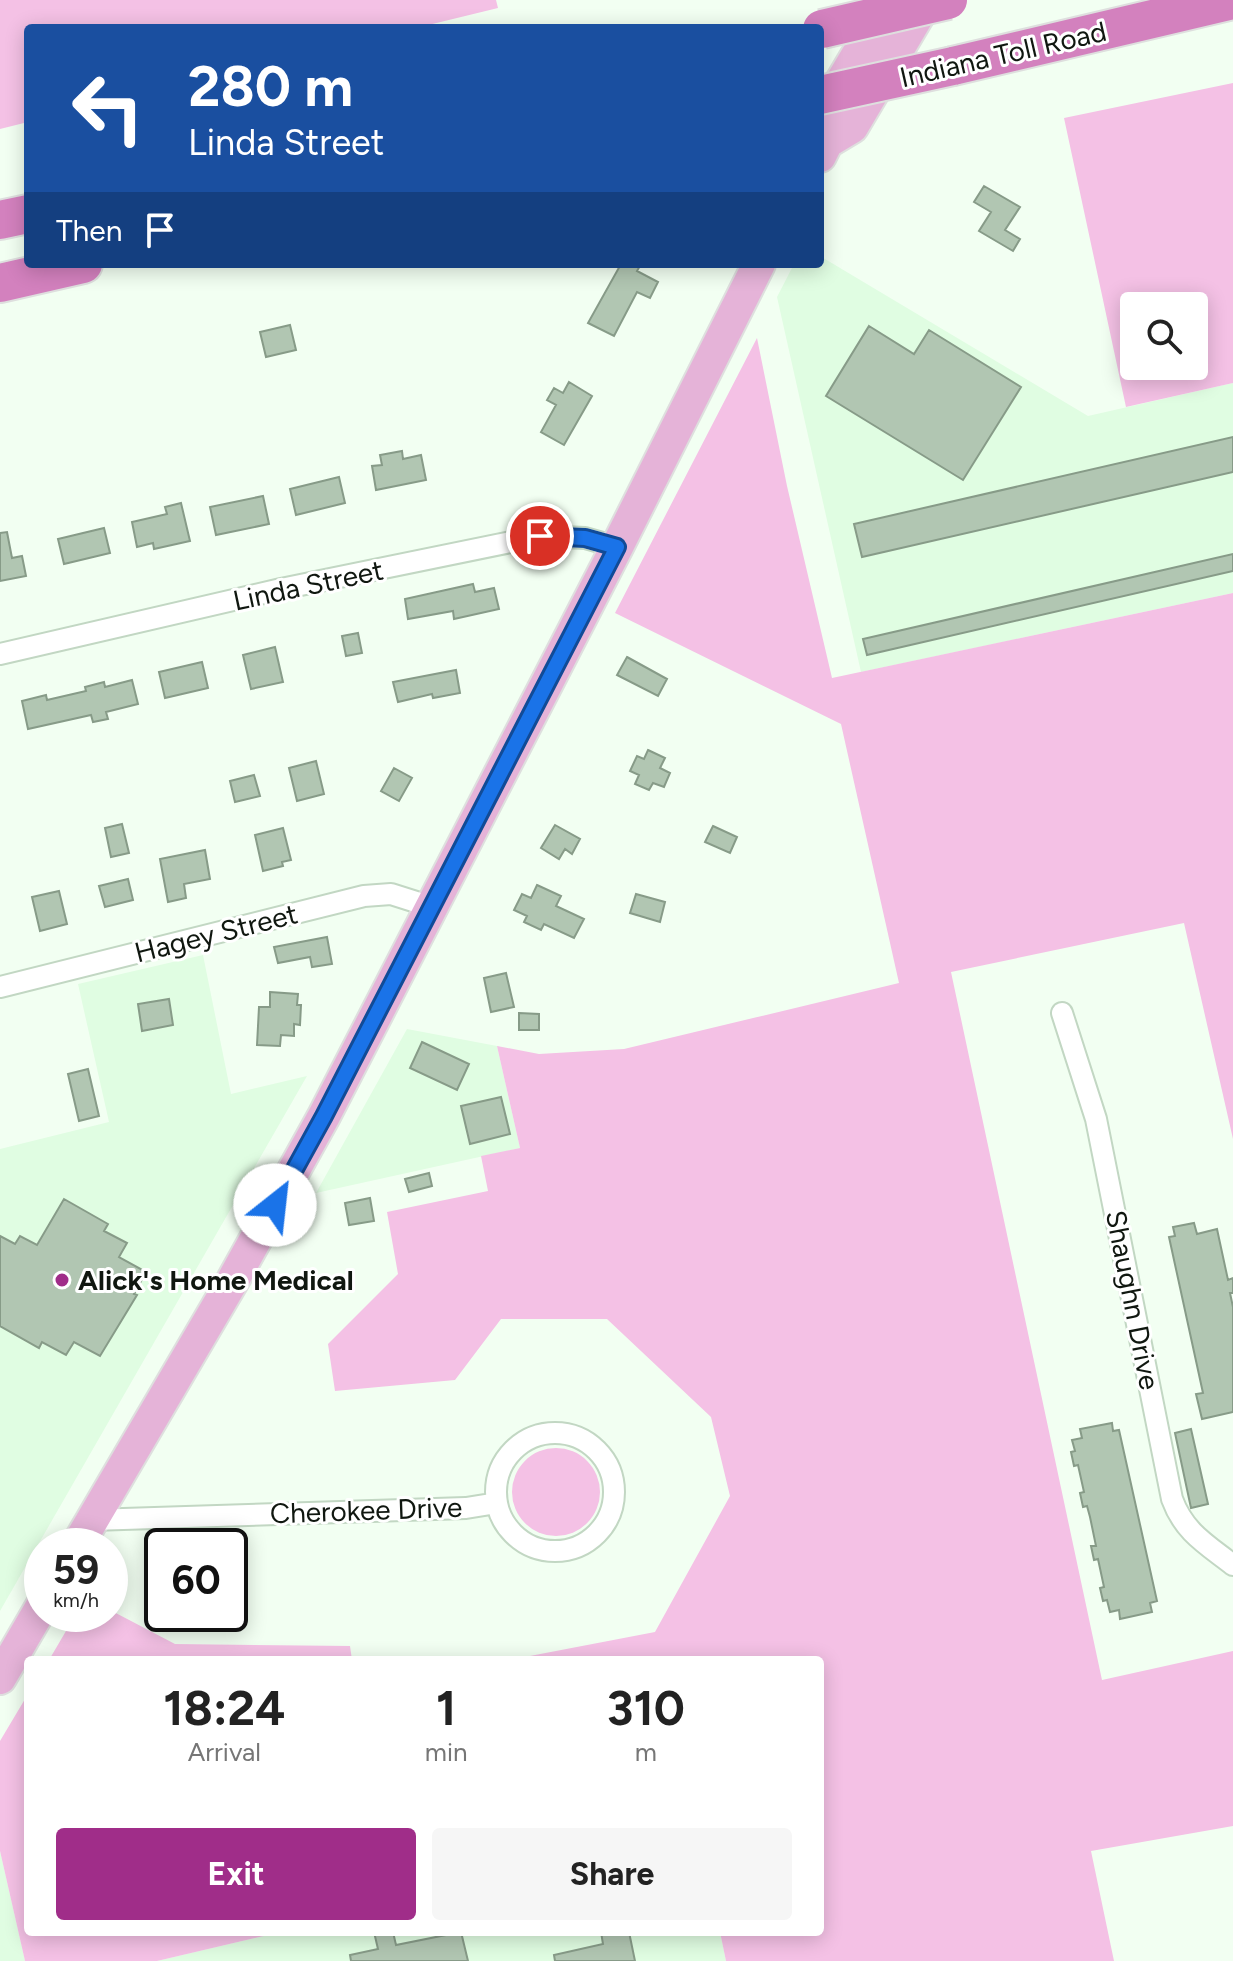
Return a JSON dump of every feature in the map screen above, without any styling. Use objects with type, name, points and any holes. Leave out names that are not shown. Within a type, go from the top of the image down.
[{"type":"highway","points":[[824,29],[948,0]]},
{"type":"highway","name":"Indiana Toll Road","points":[[824,94],[1233,0]]},
{"type":"highway","points":[[0,220],[24,215]]},
{"type":"highway","points":[[0,283],[66,268]]},
{"type":"main road","points":[[824,111],[890,0]]},
{"type":"main road","points":[[824,149],[852,127],[927,0]]},
{"type":"main road","points":[[88,1528],[324,1116],[757,268]]},
{"type":"main road","points":[[0,1678],[27,1632]]},
{"type":"street","name":"Linda Street","points":[[0,654],[281,589],[540,536],[585,538],[617,547]]},
{"type":"street","name":"Hagey Street","points":[[0,987],[364,896],[391,894],[432,907]]},
{"type":"street","name":"Shaughn Drive","points":[[1062,1013],[1096,1119],[1172,1499],[1187,1530],[1233,1565]]},
{"type":"street","name":"Cherokee Drive","points":[[552,1433],[569,1434],[585,1440],[608,1464],[614,1482],[614,1500],[609,1518],[591,1539],[566,1551],[547,1551],[530,1546],[514,1535],[503,1521],[497,1503],[496,1486],[508,1455],[528,1440],[552,1433]]},
{"type":"street","name":"Cherokee Drive","points":[[128,1530],[466,1508],[497,1503]]},
{"type":"shaded area","points":[[0,0],[496,0],[498,8],[432,24],[24,24],[24,123],[0,129]]},
{"type":"shaded area","points":[[1233,83],[1233,383],[1126,407],[1120,380],[1208,380],[1208,292],[1120,292],[1120,379],[1064,118]]},
{"type":"shaded area","points":[[824,258],[1088,416],[1233,383],[1233,593],[861,672],[777,297],[792,268],[824,268]]},
{"type":"shaded area","points":[[757,338],[787,486],[832,678],[1233,593],[1233,1139],[1184,923],[951,972],[1102,1680],[1233,1651],[1233,1826],[1091,1851],[1114,1961],[726,1961],[721,1936],[824,1936],[824,1656],[530,1656],[655,1632],[730,1496],[711,1417],[607,1319],[501,1319],[455,1380],[335,1391],[328,1344],[398,1274],[387,1212],[488,1191],[481,1156],[520,1148],[497,1046],[539,1054],[624,1049],[899,983],[841,724],[615,613]]},
{"type":"shaded area","points":[[203,955],[231,1094],[307,1076],[48,1528],[24,1528],[24,1569],[0,1611],[0,1149],[109,1122],[78,984]]},
{"type":"shaded area","points":[[407,1029],[497,1046],[520,1148],[316,1193]]},
{"type":"shaded area","points":[[556,1448],[573,1451],[587,1461],[597,1475],[600,1492],[597,1509],[587,1523],[573,1533],[556,1536],[539,1533],[525,1523],[515,1509],[512,1492],[515,1475],[525,1461],[539,1451]]},
{"type":"shaded area","points":[[128,1619],[144,1628],[144,1632],[152,1632],[175,1644],[350,1646],[351,1656],[51,1656],[65,1632],[128,1632]]},
{"type":"shaded area","points":[[24,1701],[24,1936],[264,1936],[157,1961],[25,1961],[0,1851],[0,1741]]},
{"type":"shaded area","points":[[0,1851],[25,1961],[0,1961]]},
{"type":"shaded area","points":[[264,1936],[721,1936],[726,1961],[157,1961]]},
{"type":"building","points":[[984,186],[1020,207],[1005,230],[1020,239],[1013,251],[979,231],[991,212],[974,202]]},
{"type":"building","points":[[619,268],[639,268],[637,271],[658,282],[650,298],[637,292],[614,336],[588,323]]},
{"type":"building","points":[[290,325],[296,350],[266,357],[260,332]]},
{"type":"building","points":[[869,326],[914,354],[929,330],[1021,387],[963,480],[826,396]]},
{"type":"building","points":[[569,382],[592,396],[564,445],[541,432],[556,405],[547,400],[554,388],[563,393]]},
{"type":"building","points":[[1233,437],[1233,472],[862,557],[854,524]]},
{"type":"building","points":[[402,451],[403,459],[421,455],[426,480],[376,490],[372,466],[382,465],[380,455]]},
{"type":"building","points":[[339,477],[345,503],[296,515],[290,489]]},
{"type":"building","points":[[263,496],[269,524],[216,535],[210,507]]},
{"type":"building","points":[[181,503],[190,541],[154,549],[153,543],[137,547],[132,522],[167,514],[165,507]]},
{"type":"building","points":[[104,528],[110,553],[64,564],[58,539]]},
{"type":"building","points":[[7,532],[12,558],[22,556],[26,576],[0,581],[0,533]]},
{"type":"building","points":[[1233,554],[1233,571],[867,655],[863,639]]},
{"type":"building","points":[[473,584],[475,592],[494,588],[499,609],[454,619],[453,611],[408,619],[405,599]]},
{"type":"building","points":[[358,633],[362,653],[346,656],[342,636]]},
{"type":"building","points":[[275,647],[283,682],[251,689],[243,655]]},
{"type":"building","points":[[627,657],[667,679],[658,696],[617,675]]},
{"type":"building","points":[[202,662],[208,688],[165,698],[159,672]]},
{"type":"building","points":[[456,670],[460,693],[433,698],[432,694],[398,702],[393,682]]},
{"type":"building","points":[[132,680],[138,704],[106,712],[108,719],[93,722],[91,715],[28,729],[22,701],[46,695],[47,700],[86,691],[85,687],[104,682],[105,687]]},
{"type":"building","points":[[648,750],[665,758],[660,768],[670,773],[664,787],[653,783],[649,790],[635,784],[639,775],[630,771],[637,756],[644,759]]},
{"type":"building","points":[[316,761],[324,794],[297,801],[289,768]]},
{"type":"building","points":[[394,768],[412,778],[399,801],[381,791]]},
{"type":"building","points":[[254,775],[260,796],[235,802],[230,781]]},
{"type":"building","points":[[122,824],[129,853],[111,857],[105,828]]},
{"type":"building","points":[[555,825],[580,839],[572,854],[565,849],[559,859],[541,848]]},
{"type":"building","points":[[713,826],[737,837],[730,853],[705,842]]},
{"type":"building","points":[[283,828],[291,860],[282,862],[283,866],[263,871],[255,835]]},
{"type":"building","points":[[205,850],[210,879],[184,884],[186,898],[168,902],[160,859]]},
{"type":"building","points":[[128,879],[133,900],[105,907],[99,886]]},
{"type":"building","points":[[537,885],[561,896],[556,906],[584,919],[574,938],[544,924],[541,930],[524,922],[527,916],[514,910],[522,894],[531,898]]},
{"type":"building","points":[[59,891],[67,924],[40,931],[32,897]]},
{"type":"building","points":[[636,894],[665,902],[660,922],[630,913]]},
{"type":"building","points":[[327,937],[332,964],[312,967],[310,957],[278,963],[274,947]]},
{"type":"building","points":[[506,973],[514,1007],[491,1012],[484,978]]},
{"type":"building","points":[[270,992],[298,994],[297,1005],[301,1005],[300,1025],[294,1024],[294,1036],[281,1035],[280,1046],[257,1045],[259,1007],[270,1007]]},
{"type":"building","points":[[169,999],[173,1025],[142,1031],[138,1004]]},
{"type":"building","points":[[519,1013],[539,1014],[539,1030],[519,1030]]},
{"type":"building","points":[[422,1042],[469,1064],[457,1090],[410,1068]]},
{"type":"building","points":[[88,1069],[99,1116],[79,1121],[68,1074]]},
{"type":"building","points":[[501,1097],[510,1134],[470,1144],[461,1106]]},
{"type":"building","points":[[429,1173],[432,1186],[409,1192],[405,1179]]},
{"type":"building","points":[[370,1198],[374,1221],[349,1225],[345,1203]]},
{"type":"building","points":[[64,1199],[108,1224],[104,1231],[127,1243],[119,1257],[146,1272],[134,1294],[137,1295],[100,1356],[74,1342],[66,1355],[42,1342],[39,1348],[0,1326],[0,1236],[15,1244],[20,1236],[37,1245]]},
{"type":"building","points":[[1194,1223],[1197,1234],[1217,1229],[1228,1280],[1233,1278],[1233,1293],[1230,1293],[1233,1307],[1233,1412],[1202,1419],[1196,1394],[1203,1393],[1169,1237],[1175,1236],[1173,1227]]},
{"type":"building","points":[[1112,1423],[1113,1431],[1119,1430],[1157,1601],[1150,1603],[1152,1612],[1120,1619],[1119,1610],[1110,1612],[1107,1600],[1103,1601],[1100,1588],[1104,1587],[1098,1559],[1094,1560],[1091,1546],[1096,1546],[1090,1517],[1087,1506],[1083,1507],[1080,1493],[1084,1492],[1078,1465],[1074,1466],[1071,1452],[1075,1451],[1072,1440],[1082,1438],[1080,1429]]},
{"type":"building","points":[[1191,1429],[1208,1504],[1191,1508],[1175,1433]]},
{"type":"building","points":[[375,1936],[394,1936],[396,1945],[441,1936],[462,1936],[468,1961],[351,1961],[350,1955],[378,1949]]},
{"type":"building","points":[[602,1936],[630,1936],[635,1961],[555,1961],[554,1955],[603,1944]]},
{"type":"place","name":"Alick's Home Medical","points":[[62,1280]]},
{"type":"route","points":[[275,1205],[324,1116],[617,547],[585,538],[540,536]]}]
